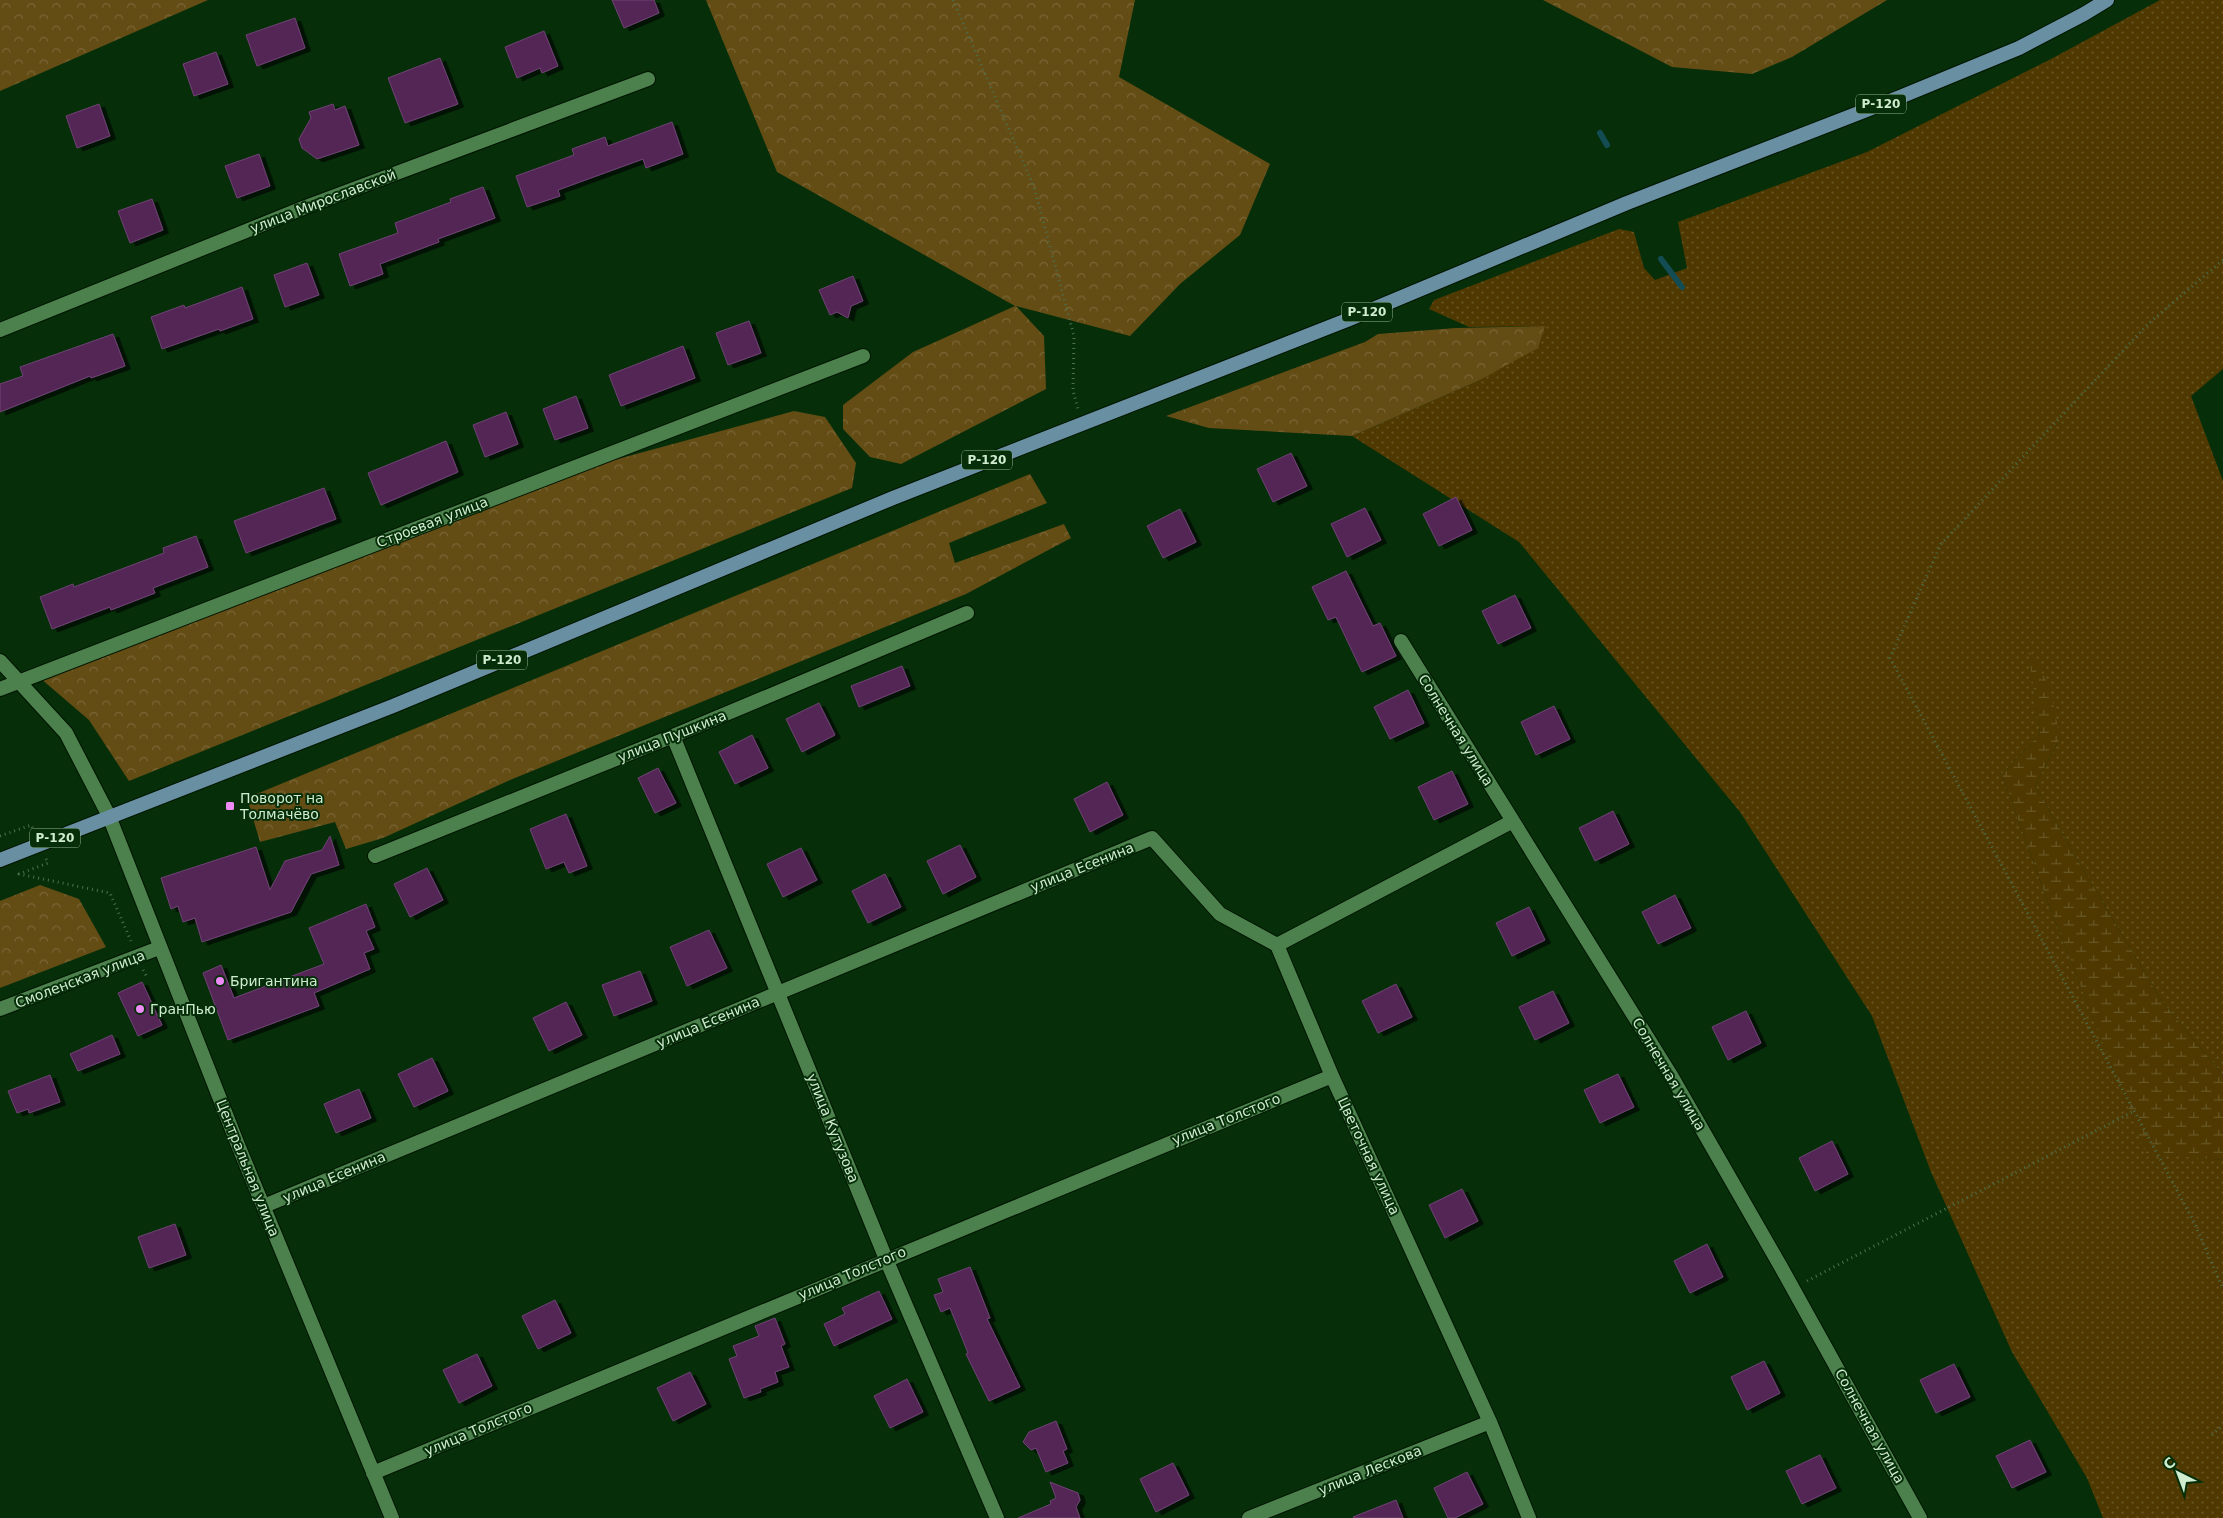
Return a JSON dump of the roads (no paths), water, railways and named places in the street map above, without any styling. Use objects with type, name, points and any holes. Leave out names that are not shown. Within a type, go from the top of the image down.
[{"type":"main road","name":"Р-120","points":[[0,860],[392,706],[893,498],[1082,422],[1347,320],[1627,203],[2019,48],[2107,0]]},
{"type":"street","name":"улица Мирославской","points":[[0,330],[303,208],[648,79]]},
{"type":"street","name":"Строевая улица","points":[[0,689],[863,356]]},
{"type":"street","name":"улица Пушкина","points":[[375,856],[673,736],[967,613]]},
{"type":"street","name":"Солнечная улица","points":[[1401,641],[1672,1077],[1793,1288],[1920,1518]]},
{"type":"street","name":"Центральная улица","points":[[0,661],[66,733],[109,816],[159,948],[392,1518]]},
{"type":"street","name":"улица Кутузова","points":[[673,736],[886,1259],[997,1518]]},
{"type":"street","points":[[1276,945],[1512,821]]},
{"type":"street","name":"улица Есенина","points":[[264,1206],[1152,838],[1220,914],[1276,945]]},
{"type":"street","name":"Цветочная улица","points":[[1276,945],[1332,1076],[1490,1422],[1529,1518]]},
{"type":"street","name":"Смоленская улица","points":[[0,1009],[159,948]]},
{"type":"street","name":"улица Толстого","points":[[373,1473],[886,1259],[1332,1076]]},
{"type":"street","name":"улица Лескова","points":[[1249,1518],[1490,1422]]},
{"type":"waterway","points":[[1600,133],[1607,145]]},
{"type":"waterway","points":[[1661,259],[1682,287]]},
{"type":"place","name":"Поворот на Толмачёво","points":[[230,806]]},
{"type":"place","name":"Бригантина","points":[[220,981]]},
{"type":"place","name":"ГранПью","points":[[140,1009]]}]
